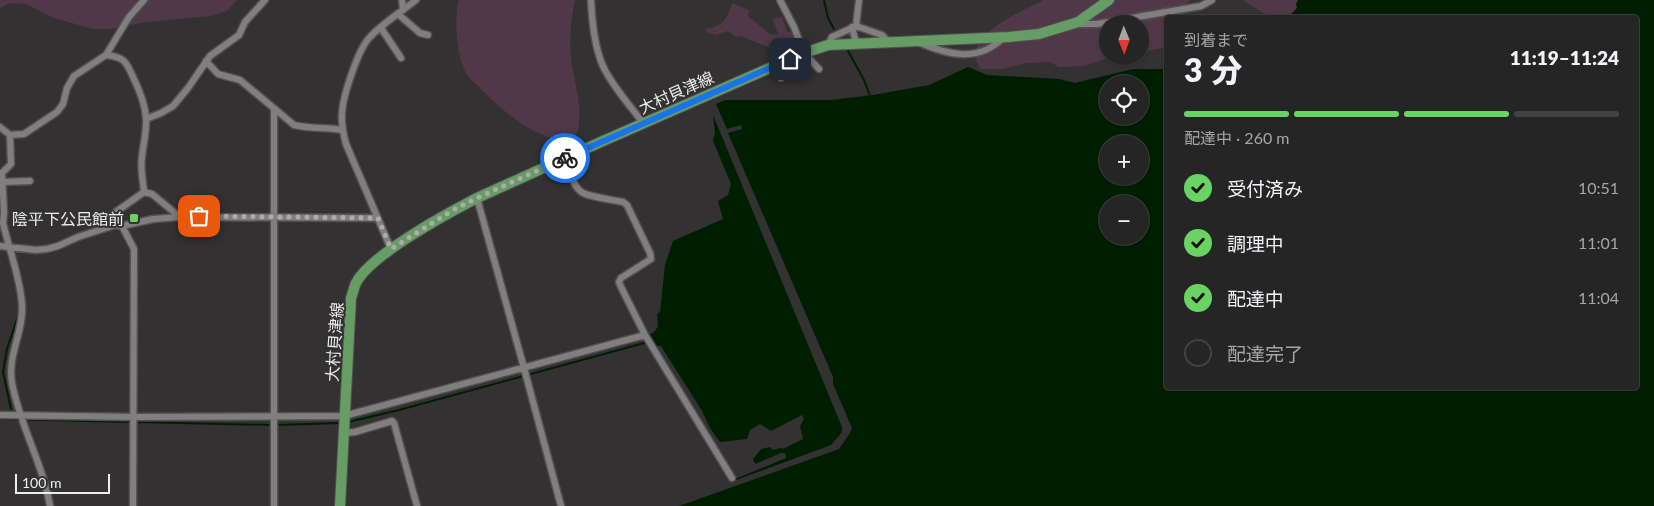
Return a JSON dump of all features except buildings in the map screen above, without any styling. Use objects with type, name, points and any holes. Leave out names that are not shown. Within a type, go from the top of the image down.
[{"type":"main road","name":"大村貝津線","points":[[340,506],[351,298],[356,282],[371,265],[391,249],[453,210],[477,198],[565,157],[804,53],[828,45],[1039,34],[1078,22],[1110,0]]},
{"type":"street","points":[[0,127],[10,135],[24,134],[57,112],[63,104],[67,88],[74,76],[106,55],[129,18],[144,0]]},
{"type":"street","points":[[146,119],[161,114],[173,106],[206,61],[217,50],[239,35],[245,22],[265,0]]},
{"type":"street","points":[[400,12],[402,0]]},
{"type":"street","points":[[391,249],[346,144],[342,130],[342,111],[353,71],[361,50],[369,37],[416,0]]},
{"type":"street","points":[[591,0],[592,20],[600,57],[606,72],[643,123]]},
{"type":"street","points":[[780,0],[794,27],[804,53],[819,69]]},
{"type":"street","points":[[856,43],[854,27],[859,0]]},
{"type":"street","points":[[1073,24],[1096,24],[1201,6],[1212,0]]},
{"type":"street","points":[[400,12],[420,33],[428,35]]},
{"type":"street","points":[[828,45],[832,37],[854,27],[882,34],[888,42]]},
{"type":"street","points":[[381,28],[401,58]]},
{"type":"street","points":[[915,41],[953,54],[968,54],[984,51],[996,46],[1004,37]]},
{"type":"street","points":[[106,55],[117,56],[124,60],[140,92],[146,119],[142,157],[144,192]]},
{"type":"street","points":[[206,61],[218,74],[240,80],[294,125],[329,127],[342,130]]},
{"type":"street","points":[[780,64],[781,78]]},
{"type":"street","points":[[274,109],[274,506]]},
{"type":"street","points":[[10,135],[11,164],[2,173],[3,223],[22,304],[21,321],[10,366],[23,425],[47,485],[50,506]]},
{"type":"street","points":[[565,157],[572,178],[583,193],[623,202],[627,205],[650,253],[651,259],[621,278],[619,282],[646,336],[732,478]]},
{"type":"street","points":[[3,182],[30,181]]},
{"type":"street","points":[[133,506],[134,249],[118,226],[113,214],[144,192],[152,194],[180,217]]},
{"type":"street","points":[[477,198],[561,506]]},
{"type":"street","points":[[0,246],[36,250],[58,246],[78,237],[118,226],[153,219],[180,217],[378,218]]},
{"type":"street","points":[[0,415],[134,420],[274,418],[344,423],[524,369],[646,336]]},
{"type":"street","points":[[344,423],[355,432],[392,421],[394,423],[417,506]]},
{"type":"shaded area","points":[[0,0],[237,0],[227,11],[210,16],[147,22],[109,29],[93,29],[54,18],[26,4],[10,3],[0,8]]},
{"type":"shaded area","points":[[459,0],[575,0],[570,44],[579,105],[577,133],[567,138],[559,139],[534,131],[505,112],[466,74],[462,64],[457,36],[457,8]]},
{"type":"shaded area","points":[[1043,0],[1190,0],[1180,15],[1164,15],[1164,48],[1149,50],[1149,15],[1099,15],[1099,61],[1083,66],[1059,67],[1050,62],[1025,63],[1003,69],[980,69],[975,53],[980,43],[994,27]]},
{"type":"shaded area","points":[[1243,0],[1301,0],[1298,11],[1292,15],[1263,13]]},
{"type":"shaded area","points":[[1298,0],[1654,0],[1654,506],[679,506],[839,449],[852,428],[833,384],[833,377],[728,133],[742,129],[741,125],[727,129],[716,104],[725,100],[831,100],[873,95],[929,85],[968,67],[987,75],[1059,79],[1075,83],[1099,77],[1099,125],[1149,125],[1149,75],[1108,75],[1133,69],[1164,69],[1164,390],[1639,390],[1639,15],[1290,15],[1297,8]]},
{"type":"shaded area","points":[[732,3],[749,10],[748,16],[771,35],[778,34],[773,19],[782,17],[787,32],[793,32],[798,47],[782,53],[741,36],[736,37],[728,31],[715,35],[706,32],[706,29],[717,26],[724,21]]},
{"type":"shaded area","points":[[713,115],[842,427],[842,432],[831,445],[736,480],[786,458],[785,453],[781,453],[755,464],[753,459],[761,449],[770,447],[773,450],[783,449],[803,439],[800,426],[804,419],[802,415],[771,431],[760,424],[750,430],[747,439],[720,442],[661,346],[655,346],[648,335],[653,333],[658,327],[657,314],[660,312],[665,265],[673,241],[723,219],[718,201],[728,195],[731,184],[713,141],[715,133]]},
{"type":"waterway","points":[[824,0],[828,18],[834,29]]},
{"type":"waterway","points":[[847,49],[864,80],[870,96]]},
{"type":"waterway","points":[[11,409],[3,372],[7,349],[19,313]]},
{"type":"waterway","points":[[348,422],[399,410],[648,342]]},
{"type":"waterway","points":[[0,419],[131,422]]},
{"type":"waterway","points":[[136,422],[271,425]]},
{"type":"waterway","points":[[276,425],[341,423]]},
{"type":"way so far","points":[[199,216],[378,218],[391,249],[453,210],[565,158]]},
{"type":"place","name":"陰平下公民館前","points":[[134,218]]},
{"type":"route","points":[[565,158],[790,59]]}]
